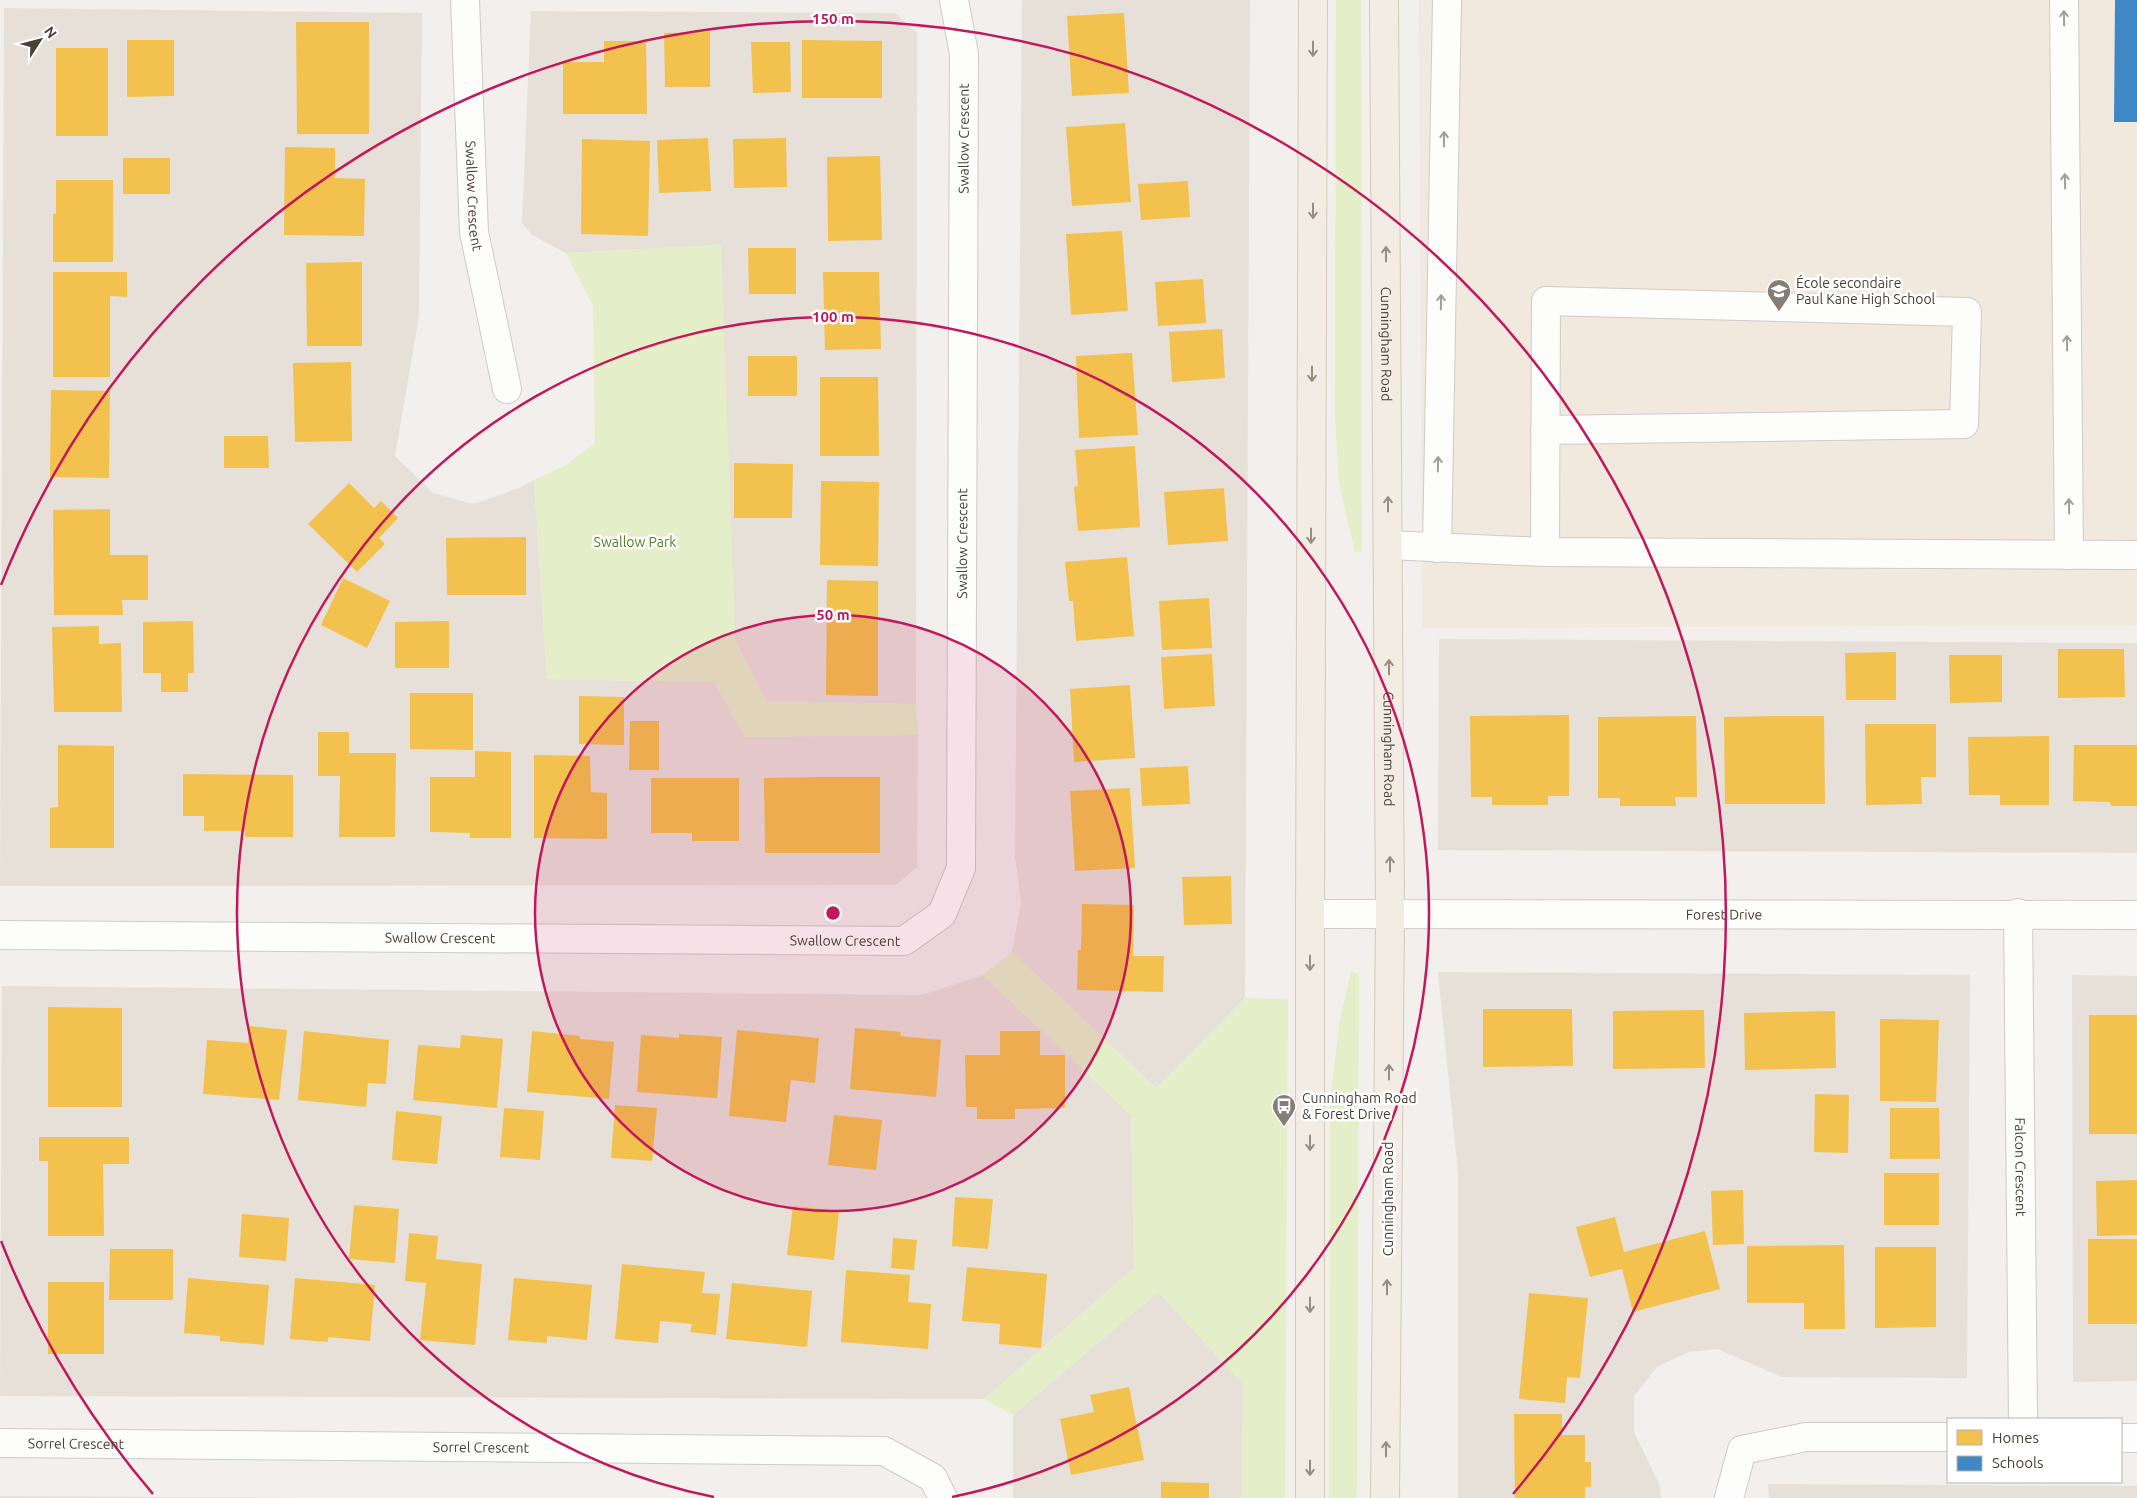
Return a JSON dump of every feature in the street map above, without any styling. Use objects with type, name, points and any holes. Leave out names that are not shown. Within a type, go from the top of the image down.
[{"type":"main road","points":[[1310,1498],[1313,0]]},
{"type":"main road","name":"Cunningham Road","points":[[1384,0],[1390,913],[1385,1498]]},
{"type":"street","name":"Swallow Crescent","points":[[465,0],[474,232],[507,390]]},
{"type":"street","name":"Swallow Crescent","points":[[0,935],[904,941],[942,914],[961,868],[964,54],[954,0]]},
{"type":"street","points":[[1436,548],[1447,0]]},
{"type":"street","points":[[2064,0],[2069,554]]},
{"type":"street","points":[[1545,430],[1964,424],[1967,312],[1546,301],[1545,430],[1545,552]]},
{"type":"street","points":[[1388,545],[1545,552],[2137,555]]},
{"type":"street","name":"Forest Drive","points":[[1310,914],[2018,913],[2137,915]]},
{"type":"street","name":"Falcon Crescent","points":[[2018,913],[2023,1418]]},
{"type":"street","points":[[1729,1498],[1742,1450],[1806,1437],[1947,1438]]},
{"type":"street","points":[[2122,1438],[2137,1438]]},
{"type":"street","name":"Sorrel Crescent","points":[[0,1444],[884,1451],[933,1478],[943,1498]]},
{"type":"shaded area","points":[[1022,0],[1250,0],[1245,998],[1156,1088],[1012,952],[1021,903],[1015,856]]},
{"type":"shaded area","name":"École secondaire Paul Kane High School","points":[[1419,0],[2137,0],[2137,625],[1422,628]]},
{"type":"shaded area","points":[[4,8],[422,13],[419,316],[395,456],[433,493],[473,504],[519,488],[534,480],[547,679],[715,682],[745,737],[918,735],[917,867],[896,885],[0,886]]},
{"type":"shaded area","points":[[531,11],[895,13],[917,33],[916,704],[766,701],[735,640],[720,245],[566,253],[532,235],[522,223]]},
{"type":"shaded area","points":[[1439,639],[2137,643],[2137,853],[1438,850]]},
{"type":"shaded area","points":[[1438,972],[1970,975],[1967,1378],[1782,1377],[1718,1349],[1689,1352],[1657,1367],[1634,1396],[1634,1432],[1660,1486],[1661,1498],[1458,1498],[1458,1173]]},
{"type":"shaded area","points":[[983,975],[1131,1115],[1134,1268],[984,1399],[0,1396],[2,986],[922,995]]},
{"type":"shaded area","points":[[2072,975],[2137,976],[2137,1381],[2073,1382]]},
{"type":"shaded area","points":[[1158,1292],[1243,1384],[1242,1498],[1013,1498],[1013,1415]]},
{"type":"shaded area","points":[[1768,1484],[2137,1486],[2137,1498],[1769,1498]]},
{"type":"shaded area","points":[[0,1496],[335,1498],[0,1498]]},
{"type":"green space","points":[[1336,0],[1361,0],[1362,551],[1355,552],[1339,483],[1335,420]]},
{"type":"green space","name":"Swallow Park","points":[[721,245],[735,640],[766,701],[916,704],[918,735],[745,737],[714,682],[547,679],[534,480],[566,465],[595,443],[593,306],[566,253]]},
{"type":"green space","points":[[1012,952],[1156,1088],[1245,998],[1288,999],[1285,1498],[1242,1498],[1243,1384],[1158,1292],[1013,1415],[984,1399],[1134,1268],[1131,1115],[983,975]]},
{"type":"green space","points":[[1351,971],[1359,974],[1357,1498],[1329,1498],[1330,1101],[1340,1020]]},
{"type":"building: Homes","points":[[1124,13],[1129,93],[1072,96],[1067,16]]},
{"type":"building: Homes","points":[[296,22],[369,22],[369,134],[297,134]]},
{"type":"building: Homes","points":[[710,32],[710,87],[665,87],[664,33]]},
{"type":"building: Homes","points":[[127,40],[174,40],[174,96],[127,97]]},
{"type":"building: Homes","points":[[802,40],[882,41],[882,98],[802,98]]},
{"type":"building: Homes","points":[[604,41],[646,41],[647,114],[563,114],[563,62],[604,62]]},
{"type":"building: Homes","points":[[751,42],[790,42],[791,92],[753,93]]},
{"type":"building: Homes","points":[[56,48],[108,48],[108,136],[56,136]]},
{"type":"building: Homes","points":[[1125,123],[1131,202],[1072,206],[1066,127]]},
{"type":"building: Homes","points":[[708,138],[711,191],[659,193],[657,140]]},
{"type":"building: Homes","points":[[786,138],[787,187],[734,188],[733,139]]},
{"type":"building: Homes","points":[[582,139],[650,141],[648,236],[581,234]]},
{"type":"building: Homes","points":[[285,147],[335,148],[335,178],[365,179],[364,236],[284,235]]},
{"type":"building: Homes","points":[[880,156],[882,240],[828,241],[827,157]]},
{"type":"building: Homes","points":[[123,158],[170,158],[170,194],[123,194]]},
{"type":"building: Homes","points":[[56,180],[113,180],[113,262],[53,262],[53,214],[56,214]]},
{"type":"building: Homes","points":[[1188,181],[1190,217],[1141,220],[1138,184]]},
{"type":"building: Homes","points":[[1122,231],[1128,311],[1071,315],[1066,234]]},
{"type":"building: Homes","points":[[748,248],[796,248],[796,294],[749,294]]},
{"type":"building: Homes","points":[[362,262],[362,346],[307,346],[306,263]]},
{"type":"building: Homes","points":[[53,272],[127,272],[127,297],[110,296],[110,377],[53,377]]},
{"type":"building: Homes","points":[[823,272],[879,272],[881,349],[825,350]]},
{"type":"building: Homes","points":[[1203,279],[1206,323],[1158,326],[1155,282]]},
{"type":"building: Homes","points":[[1222,329],[1225,378],[1172,382],[1169,332]]},
{"type":"building: Homes","points":[[1132,353],[1138,435],[1079,438],[1076,356]]},
{"type":"building: Homes","points":[[748,356],[797,356],[797,396],[748,396]]},
{"type":"building: Homes","points":[[351,362],[352,441],[295,442],[293,363]]},
{"type":"building: Homes","points":[[820,377],[878,377],[879,456],[820,456]]},
{"type":"building: Homes","points":[[51,390],[110,391],[109,478],[50,477]]},
{"type":"building: Homes","points":[[224,436],[268,436],[269,468],[224,468]]},
{"type":"building: Homes","points":[[1135,446],[1140,527],[1078,531],[1074,487],[1078,486],[1075,450]]},
{"type":"building: Homes","points":[[734,463],[793,464],[792,518],[734,518]]},
{"type":"building: Homes","points":[[821,481],[879,482],[878,566],[820,565]]},
{"type":"building: Homes","points":[[349,483],[374,508],[381,501],[398,518],[379,538],[385,544],[357,572],[308,524]]},
{"type":"building: Homes","points":[[1224,488],[1228,541],[1168,545],[1164,492]]},
{"type":"building: Homes","points":[[110,509],[110,555],[148,555],[148,600],[122,600],[123,615],[54,615],[53,510]]},
{"type":"building: Homes","points":[[526,537],[526,595],[447,595],[446,538]]},
{"type":"building: Homes","points":[[1127,557],[1134,636],[1076,641],[1073,601],[1069,601],[1065,562]]},
{"type":"building: Homes","points":[[343,578],[390,601],[367,648],[321,625]]},
{"type":"building: Homes","points":[[827,580],[878,581],[878,696],[826,695]]},
{"type":"building: Homes","points":[[1209,598],[1212,648],[1162,650],[1159,601]]},
{"type":"building: Homes","points":[[193,621],[194,673],[188,673],[188,692],[161,692],[161,673],[143,673],[143,622]]},
{"type":"building: Homes","points":[[449,621],[449,668],[395,668],[395,622]]},
{"type":"building: Homes","points":[[99,626],[99,644],[121,643],[122,712],[54,712],[52,627]]},
{"type":"building: Homes","points":[[2058,649],[2124,649],[2125,697],[2058,698]]},
{"type":"building: Homes","points":[[1896,652],[1896,700],[1846,700],[1845,653]]},
{"type":"building: Homes","points":[[1212,654],[1215,706],[1164,709],[1161,657]]},
{"type":"building: Homes","points":[[1949,655],[2002,655],[2002,702],[1950,703]]},
{"type":"building: Homes","points":[[1130,685],[1135,758],[1074,762],[1070,689]]},
{"type":"building: Homes","points":[[410,693],[473,693],[473,750],[410,749]]},
{"type":"building: Homes","points":[[579,696],[624,697],[624,745],[579,744]]},
{"type":"building: Homes","points":[[1569,715],[1569,796],[1548,796],[1548,805],[1492,805],[1492,797],[1471,797],[1470,716]]},
{"type":"building: Homes","points":[[1696,716],[1697,797],[1675,797],[1676,806],[1620,806],[1620,798],[1598,798],[1598,717]]},
{"type":"building: Homes","points":[[1824,716],[1825,804],[1725,804],[1724,717]]},
{"type":"building: Homes","points":[[630,721],[659,721],[659,770],[629,770]]},
{"type":"building: Homes","points":[[1865,724],[1936,724],[1936,777],[1921,777],[1922,804],[1866,805]]},
{"type":"building: Homes","points":[[318,732],[349,732],[349,753],[396,753],[395,837],[339,837],[340,776],[318,776]]},
{"type":"building: Homes","points":[[2049,736],[2049,805],[2000,805],[2000,795],[1969,795],[1968,737]]},
{"type":"building: Homes","points":[[58,745],[114,746],[114,848],[50,848],[50,808],[58,807]]},
{"type":"building: Homes","points":[[2074,745],[2137,745],[2137,806],[2111,806],[2110,802],[2073,801]]},
{"type":"building: Homes","points":[[475,751],[511,752],[511,838],[470,838],[470,833],[430,832],[430,777],[475,777]]},
{"type":"building: Homes","points":[[534,755],[590,756],[591,792],[607,793],[607,839],[534,838]]},
{"type":"building: Homes","points":[[1188,766],[1190,804],[1142,806],[1140,768]]},
{"type":"building: Homes","points":[[183,774],[293,775],[293,837],[245,837],[245,831],[204,831],[204,816],[183,816]]},
{"type":"building: Homes","points":[[880,777],[880,853],[765,853],[764,778]]},
{"type":"building: Homes","points":[[651,778],[739,778],[739,841],[692,841],[692,833],[651,833]]},
{"type":"building: Homes","points":[[1130,788],[1135,868],[1075,871],[1070,791]]},
{"type":"building: Homes","points":[[1231,876],[1232,924],[1184,925],[1182,877]]},
{"type":"building: Homes","points":[[1082,904],[1134,905],[1133,956],[1164,956],[1163,992],[1077,990],[1078,950],[1081,950]]},
{"type":"building: Homes","points":[[48,1007],[122,1008],[122,1107],[48,1107]]},
{"type":"building: Homes","points":[[1483,1009],[1572,1009],[1573,1066],[1483,1067]]},
{"type":"building: Homes","points":[[1704,1010],[1705,1068],[1613,1069],[1613,1011]]},
{"type":"building: Homes","points":[[1835,1011],[1836,1068],[1745,1070],[1744,1013]]},
{"type":"building: Homes","points":[[2089,1015],[2137,1015],[2137,1134],[2089,1134]]},
{"type":"building: Homes","points":[[1880,1019],[1939,1020],[1936,1102],[1880,1101]]},
{"type":"building: Homes","points":[[250,1026],[287,1030],[279,1100],[203,1094],[207,1040],[248,1043]]},
{"type":"building: Homes","points":[[855,1028],[901,1032],[900,1036],[941,1040],[936,1097],[850,1089]]},
{"type":"building: Homes","points":[[737,1030],[819,1038],[815,1083],[791,1080],[786,1122],[729,1116]]},
{"type":"building: Homes","points":[[304,1031],[389,1040],[386,1084],[368,1083],[366,1107],[298,1100]]},
{"type":"building: Homes","points":[[532,1031],[580,1036],[580,1039],[614,1042],[609,1099],[527,1092]]},
{"type":"building: Homes","points":[[1000,1031],[1040,1031],[1040,1055],[1065,1055],[1065,1108],[1015,1109],[1015,1119],[977,1119],[977,1107],[966,1107],[965,1055],[1000,1055]]},
{"type":"building: Homes","points":[[679,1034],[722,1037],[717,1098],[637,1092],[641,1035],[679,1038]]},
{"type":"building: Homes","points":[[461,1035],[503,1039],[497,1108],[413,1100],[418,1045],[460,1048]]},
{"type":"building: Homes","points":[[1815,1094],[1849,1095],[1848,1153],[1814,1152]]},
{"type":"building: Homes","points":[[615,1105],[657,1108],[652,1161],[611,1158]]},
{"type":"building: Homes","points":[[504,1108],[544,1111],[540,1160],[500,1157]]},
{"type":"building: Homes","points":[[1890,1108],[1939,1108],[1940,1159],[1890,1159]]},
{"type":"building: Homes","points":[[396,1111],[442,1116],[437,1164],[392,1160]]},
{"type":"building: Homes","points":[[834,1115],[882,1120],[876,1170],[828,1165]]},
{"type":"building: Homes","points":[[39,1137],[129,1137],[129,1164],[103,1164],[104,1236],[48,1236],[48,1161],[39,1161]]},
{"type":"building: Homes","points":[[1884,1173],[1939,1173],[1939,1225],[1884,1225]]},
{"type":"building: Homes","points":[[2137,1180],[2137,1235],[2097,1236],[2096,1181]]},
{"type":"building: Homes","points":[[1743,1190],[1744,1244],[1713,1245],[1711,1191]]},
{"type":"building: Homes","points":[[955,1197],[993,1199],[988,1249],[952,1246]]},
{"type":"building: Homes","points":[[354,1205],[399,1209],[395,1263],[349,1259]]},
{"type":"building: Homes","points":[[793,1206],[839,1211],[834,1260],[787,1255]]},
{"type":"building: Homes","points":[[242,1214],[289,1218],[286,1261],[239,1257]]},
{"type":"building: Homes","points":[[1615,1217],[1624,1252],[1705,1231],[1720,1289],[1633,1312],[1622,1269],[1590,1277],[1576,1227]]},
{"type":"building: Homes","points":[[409,1233],[438,1236],[436,1259],[482,1264],[475,1345],[420,1340],[426,1283],[405,1281]]},
{"type":"building: Homes","points":[[893,1238],[917,1240],[914,1270],[891,1268]]},
{"type":"building: Homes","points":[[2088,1239],[2137,1239],[2137,1324],[2088,1324]]},
{"type":"building: Homes","points":[[1844,1245],[1845,1329],[1804,1329],[1804,1303],[1747,1303],[1747,1246]]},
{"type":"building: Homes","points":[[1875,1247],[1936,1247],[1936,1327],[1875,1328]]},
{"type":"building: Homes","points":[[110,1249],[173,1249],[173,1300],[109,1300]]},
{"type":"building: Homes","points":[[622,1264],[705,1272],[702,1293],[720,1294],[716,1335],[690,1332],[692,1324],[660,1321],[658,1343],[615,1339]]},
{"type":"building: Homes","points":[[967,1267],[1047,1274],[1041,1348],[999,1344],[1000,1324],[962,1321]]},
{"type":"building: Homes","points":[[846,1270],[910,1275],[908,1302],[931,1304],[928,1349],[841,1342]]},
{"type":"building: Homes","points":[[188,1278],[269,1285],[264,1345],[220,1341],[220,1336],[184,1333]]},
{"type":"building: Homes","points":[[295,1278],[375,1285],[370,1341],[328,1337],[328,1342],[290,1339]]},
{"type":"building: Homes","points":[[514,1278],[592,1285],[587,1340],[547,1336],[547,1343],[508,1340]]},
{"type":"building: Homes","points":[[48,1282],[104,1282],[104,1354],[48,1354]]},
{"type":"building: Homes","points":[[732,1283],[812,1291],[807,1347],[726,1339]]},
{"type":"building: Homes","points":[[1529,1293],[1588,1298],[1580,1378],[1567,1377],[1565,1403],[1519,1399]]},
{"type":"building: Homes","points":[[1129,1387],[1144,1460],[1071,1475],[1060,1419],[1094,1412],[1090,1395]]},
{"type":"building: Homes","points":[[1514,1414],[1562,1414],[1562,1435],[1585,1435],[1585,1462],[1591,1462],[1591,1487],[1585,1487],[1585,1498],[1515,1498]]},
{"type":"building: Homes","points":[[1161,1482],[1209,1483],[1209,1498],[1161,1498]]},
{"type":"building: Schools","points":[[2115,0],[2137,0],[2137,122],[2114,122]]},
{"type":"place","name":"École secondaire Paul Kane High School","points":[[1779,312]]},
{"type":"place","name":"Cunningham Road & Forest Drive","points":[[1284,1127]]}]
